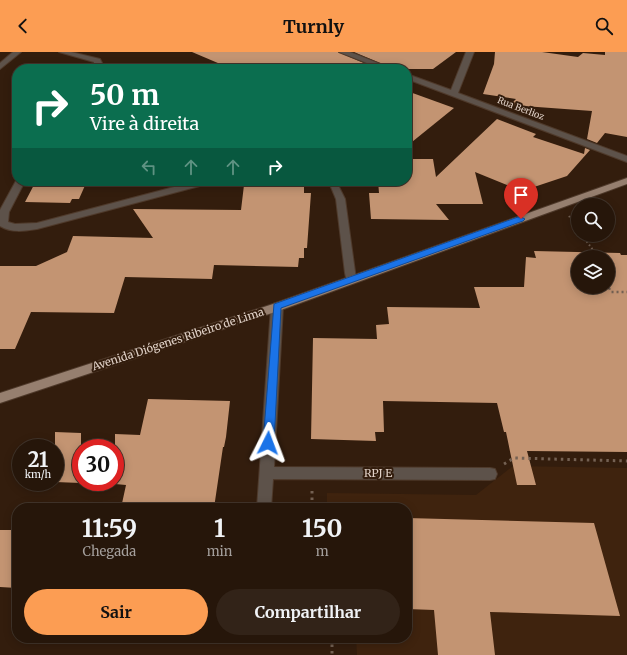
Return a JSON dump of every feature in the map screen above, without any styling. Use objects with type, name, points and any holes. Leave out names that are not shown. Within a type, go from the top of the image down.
[{"type":"main road","name":"Avenida Diógenes Ribeiro de Lima","points":[[0,398],[277,306],[627,181]]},
{"type":"street","points":[[0,67],[16,52]]},
{"type":"street","points":[[63,52],[97,61],[98,64]]},
{"type":"street","points":[[343,52],[375,64]]},
{"type":"street","points":[[454,93],[470,52]]},
{"type":"street","name":"Rua Berlioz","points":[[412,78],[627,159]]},
{"type":"street","points":[[17,186],[4,212],[3,223],[8,227],[21,228],[37,226],[189,186]]},
{"type":"street","points":[[336,186],[342,205],[351,279]]},
{"type":"street","points":[[264,503],[277,306]]},
{"type":"street","name":"RPJ E","points":[[266,473],[490,474]]},
{"type":"path","points":[[615,292],[627,292]]},
{"type":"path","points":[[514,458],[627,461]]},
{"type":"path","points":[[312,503],[313,485]]},
{"type":"path","points":[[332,643],[332,655]]},
{"type":"shaded area","points":[[513,466],[627,468],[627,655],[357,655],[356,643],[412,643],[412,503],[327,503],[327,493],[476,495]]},
{"type":"building","points":[[192,52],[338,52],[366,64],[220,64]]},
{"type":"building","points":[[354,52],[456,52],[433,69],[412,69],[412,64],[382,64]]},
{"type":"building","points":[[495,52],[542,52],[578,57],[583,53],[605,55],[605,52],[627,52],[627,137],[605,133],[597,143],[587,139],[592,111],[510,105],[516,99],[483,94],[494,64]]},
{"type":"building","points":[[412,93],[454,108],[412,142]]},
{"type":"building","points":[[497,119],[536,134],[533,137],[584,154],[585,148],[590,150],[567,176],[522,191],[475,172],[483,204],[436,204],[449,220],[371,219],[369,193],[379,193],[378,186],[412,186],[412,159],[433,159],[436,177]]},
{"type":"building","points":[[33,186],[85,186],[79,199],[72,199],[70,203],[25,202]]},
{"type":"building","points":[[244,186],[304,186],[304,193],[311,193],[307,248],[304,248],[304,258],[299,258],[298,267],[214,265],[212,279],[125,277],[114,313],[31,312],[15,349],[0,349],[0,266],[36,266],[67,252],[73,236],[153,238],[133,209],[241,210]]},
{"type":"building","points":[[534,251],[571,252],[571,294],[615,294],[615,253],[627,255],[627,452],[527,451],[536,485],[517,485],[506,432],[504,432],[497,403],[383,401],[384,432],[375,432],[376,441],[311,439],[313,338],[377,339],[376,325],[389,324],[387,307],[480,308],[474,287],[524,287],[526,257],[536,258]]},
{"type":"building","points":[[148,399],[230,401],[226,437],[223,447],[215,503],[122,503],[126,485],[124,485],[124,439],[115,439],[115,434],[140,435]]},
{"type":"building","points":[[55,432],[81,433],[81,439],[72,439],[72,483],[64,482],[64,439],[55,439]]},
{"type":"building","points":[[412,518],[594,523],[620,616],[490,612],[495,655],[438,655],[434,610],[412,609]]},
{"type":"building","points":[[0,530],[12,530],[12,588],[0,587]]},
{"type":"route","points":[[268,443],[277,306],[521,219]]}]
